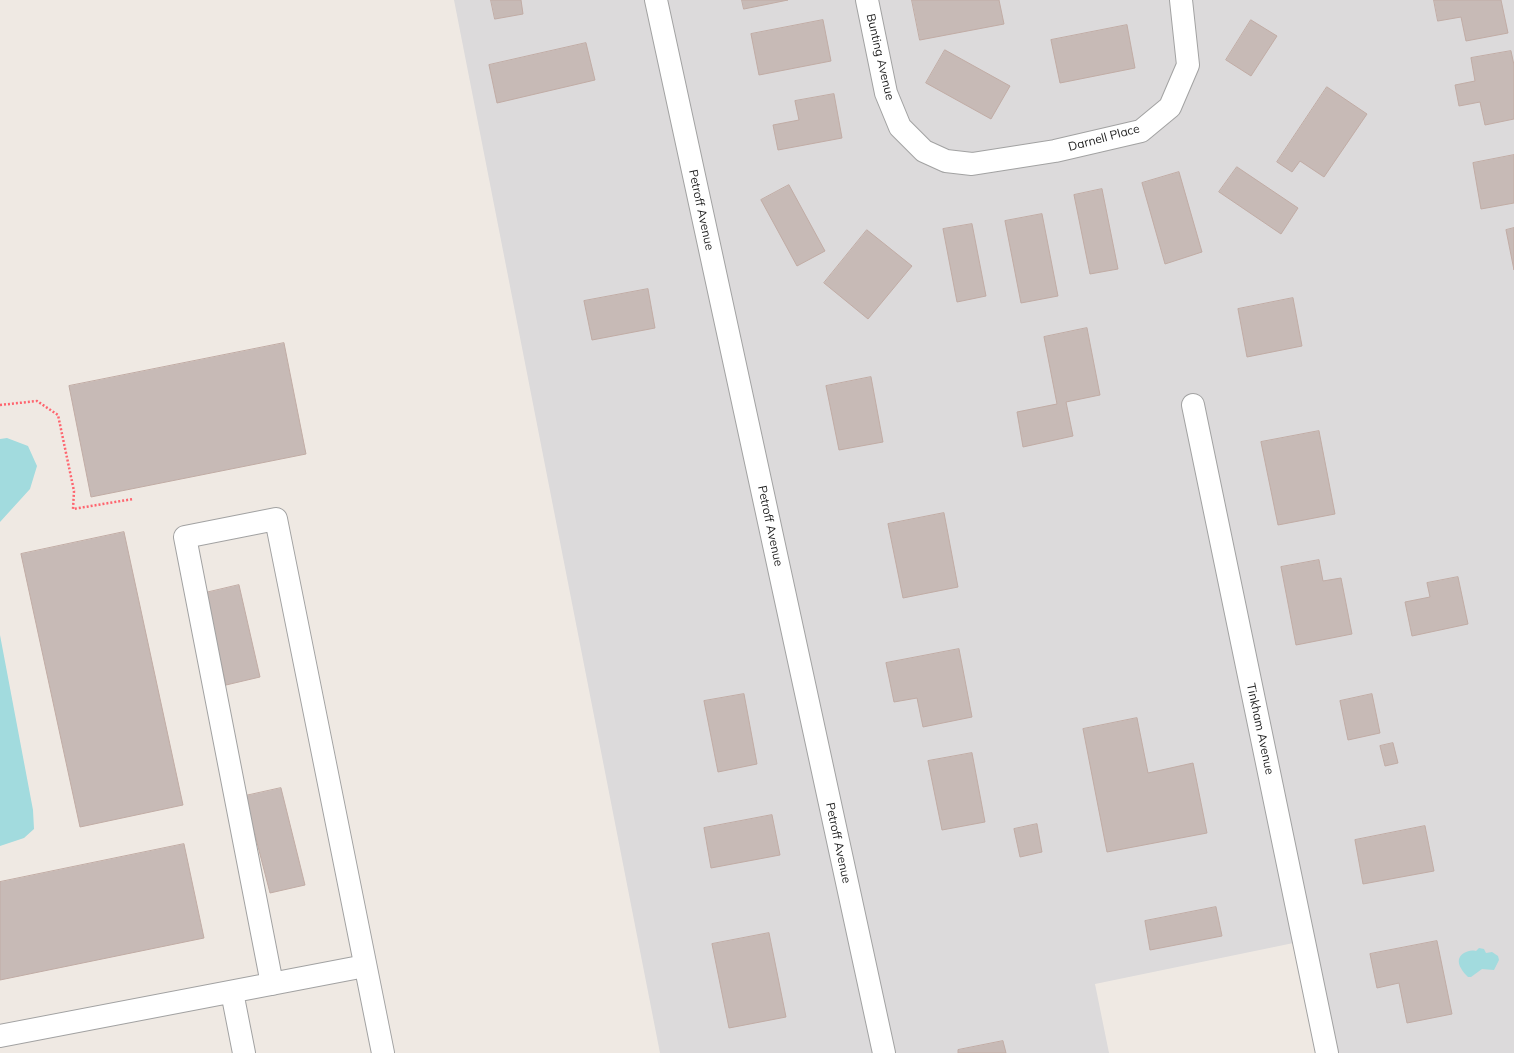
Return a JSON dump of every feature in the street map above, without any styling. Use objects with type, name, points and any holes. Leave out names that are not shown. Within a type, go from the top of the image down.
[{"type":"street","name":"Petroff Avenue","points":[[656,0],[884,1053]]},
{"type":"street","name":"Bunting Avenue","points":[[868,0],[886,93],[900,127],[924,151]]},
{"type":"street","name":"Darnell Place","points":[[924,151],[946,161],[972,164],[1055,151],[1141,131],[1170,107],[1188,65],[1181,0]]},
{"type":"street","name":"Tinkham Avenue","points":[[1193,405],[1327,1053]]},
{"type":"street","points":[[272,984],[185,537],[276,520],[383,1053]]},
{"type":"street","points":[[0,1036],[365,966]]},
{"type":"street","points":[[232,992],[244,1053]]},
{"type":"path","points":[[0,405],[37,401],[58,415],[74,491],[73,509],[133,499]]},
{"type":"shaded area","points":[[454,0],[1514,0],[1514,1053],[1331,1053],[1308,940],[1095,984],[1109,1053],[660,1053]]},
{"type":"water","points":[[7,438],[28,446],[37,466],[30,489],[0,522],[0,439]]},
{"type":"water","points":[[0,635],[33,810],[34,829],[24,838],[0,846]]},
{"type":"water","points":[[1479,948],[1484,949],[1486,953],[1492,952],[1498,956],[1499,960],[1494,970],[1482,969],[1471,977],[1468,977],[1461,969],[1459,959],[1464,953],[1476,951]]},
{"type":"building","points":[[491,0],[521,0],[523,14],[495,19]]},
{"type":"building","points":[[742,0],[788,0],[744,9]]},
{"type":"building","points":[[912,0],[999,0],[1004,24],[920,40]]},
{"type":"building","points":[[1434,0],[1501,0],[1508,33],[1466,41],[1461,17],[1438,21]]},
{"type":"building","points":[[823,20],[831,61],[759,75],[751,34]]},
{"type":"building","points":[[1251,20],[1277,36],[1251,76],[1226,60]]},
{"type":"building","points":[[1127,25],[1135,68],[1060,83],[1051,40]]},
{"type":"building","points":[[586,43],[595,80],[497,103],[489,65]]},
{"type":"building","points":[[945,50],[1010,86],[991,119],[926,83]]},
{"type":"building","points":[[1511,51],[1514,65],[1514,119],[1485,125],[1480,102],[1459,106],[1455,85],[1475,81],[1471,58]]},
{"type":"building","points":[[1327,87],[1367,114],[1324,177],[1300,161],[1292,172],[1277,162]]},
{"type":"building","points":[[834,94],[842,138],[778,150],[773,125],[799,120],[795,101]]},
{"type":"building","points":[[1514,155],[1514,203],[1481,209],[1473,163]]},
{"type":"building","points":[[1237,167],[1298,208],[1281,234],[1219,192]]},
{"type":"building","points":[[1179,172],[1202,252],[1165,264],[1142,183]]},
{"type":"building","points":[[789,185],[825,251],[797,266],[761,200]]},
{"type":"building","points":[[1102,189],[1118,269],[1090,274],[1074,195]]},
{"type":"building","points":[[1042,214],[1058,296],[1021,303],[1005,221]]},
{"type":"building","points":[[972,224],[986,296],[957,302],[943,229]]},
{"type":"building","points":[[1514,228],[1514,270],[1506,230]]},
{"type":"building","points":[[867,230],[912,266],[868,319],[824,283]]},
{"type":"building","points":[[648,289],[655,328],[592,340],[584,301]]},
{"type":"building","points":[[1293,298],[1302,346],[1247,357],[1238,309]]},
{"type":"building","points":[[1087,328],[1100,395],[1066,402],[1073,436],[1023,447],[1017,412],[1057,404],[1044,337]]},
{"type":"building","points":[[284,343],[306,454],[91,497],[69,386]]},
{"type":"building","points":[[871,377],[883,442],[839,450],[826,386]]},
{"type":"building","points":[[1319,431],[1335,514],[1278,525],[1261,442]]},
{"type":"building","points":[[944,513],[958,587],[903,598],[888,524]]},
{"type":"building","points":[[124,532],[183,805],[80,827],[21,554]]},
{"type":"building","points":[[1319,560],[1323,581],[1341,578],[1352,634],[1296,645],[1281,567]]},
{"type":"building","points":[[1458,577],[1468,624],[1412,636],[1405,602],[1430,597],[1427,583]]},
{"type":"building","points":[[239,585],[260,677],[226,685],[205,593]]},
{"type":"building","points":[[959,649],[972,717],[923,727],[917,698],[894,702],[886,663]]},
{"type":"building","points":[[744,694],[757,764],[718,772],[704,701]]},
{"type":"building","points":[[1372,694],[1380,733],[1348,740],[1340,701]]},
{"type":"building","points":[[1137,718],[1148,773],[1193,763],[1207,833],[1107,852],[1083,729]]},
{"type":"building","points":[[1393,743],[1398,763],[1385,766],[1380,746]]},
{"type":"building","points":[[972,753],[985,822],[942,830],[928,761]]},
{"type":"building","points":[[281,788],[305,885],[270,893],[245,796]]},
{"type":"building","points":[[772,815],[780,855],[711,868],[704,828]]},
{"type":"building","points":[[1037,824],[1042,852],[1020,857],[1014,829]]},
{"type":"building","points":[[1425,826],[1434,871],[1363,884],[1355,840]]},
{"type":"building","points":[[184,844],[204,938],[0,980],[0,882]]},
{"type":"building","points":[[1216,907],[1222,936],[1150,950],[1145,921]]},
{"type":"building","points":[[769,933],[786,1017],[729,1028],[712,944]]},
{"type":"building","points":[[1437,941],[1452,1014],[1407,1023],[1399,983],[1377,988],[1370,954]]},
{"type":"building","points":[[1003,1041],[1006,1053],[958,1053],[958,1050]]}]
